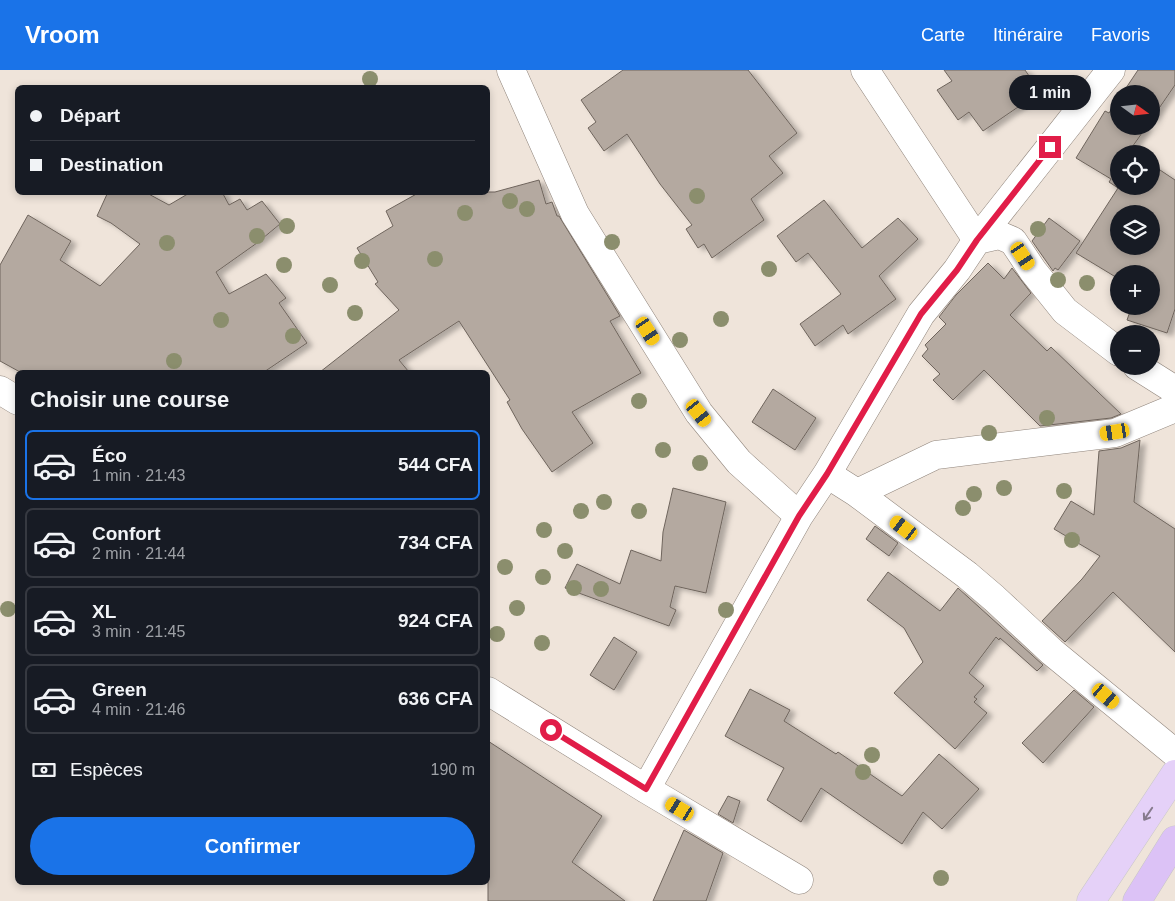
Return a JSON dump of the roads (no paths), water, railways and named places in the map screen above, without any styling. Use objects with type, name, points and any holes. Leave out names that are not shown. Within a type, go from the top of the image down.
[{"type":"highway","points":[[1137,901],[1175,840]]},
{"type":"main road","points":[[1091,901],[1175,774]]},
{"type":"street","points":[[512,70],[575,214],[699,413],[739,462],[799,516]]},
{"type":"street","points":[[866,70],[977,240]]},
{"type":"street","points":[[646,789],[799,516],[827,474],[921,314],[1111,70]]},
{"type":"street","points":[[977,240],[999,234],[1013,241],[1033,271],[1065,311],[1110,345]]},
{"type":"street","points":[[1151,375],[1175,390]]},
{"type":"street","points":[[0,390],[15,399]]},
{"type":"street","points":[[857,493],[936,455],[1115,432],[1175,408]]},
{"type":"street","points":[[827,474],[857,493],[967,575],[1052,652],[1175,753]]},
{"type":"street","points":[[490,692],[646,789],[799,880]]}]
